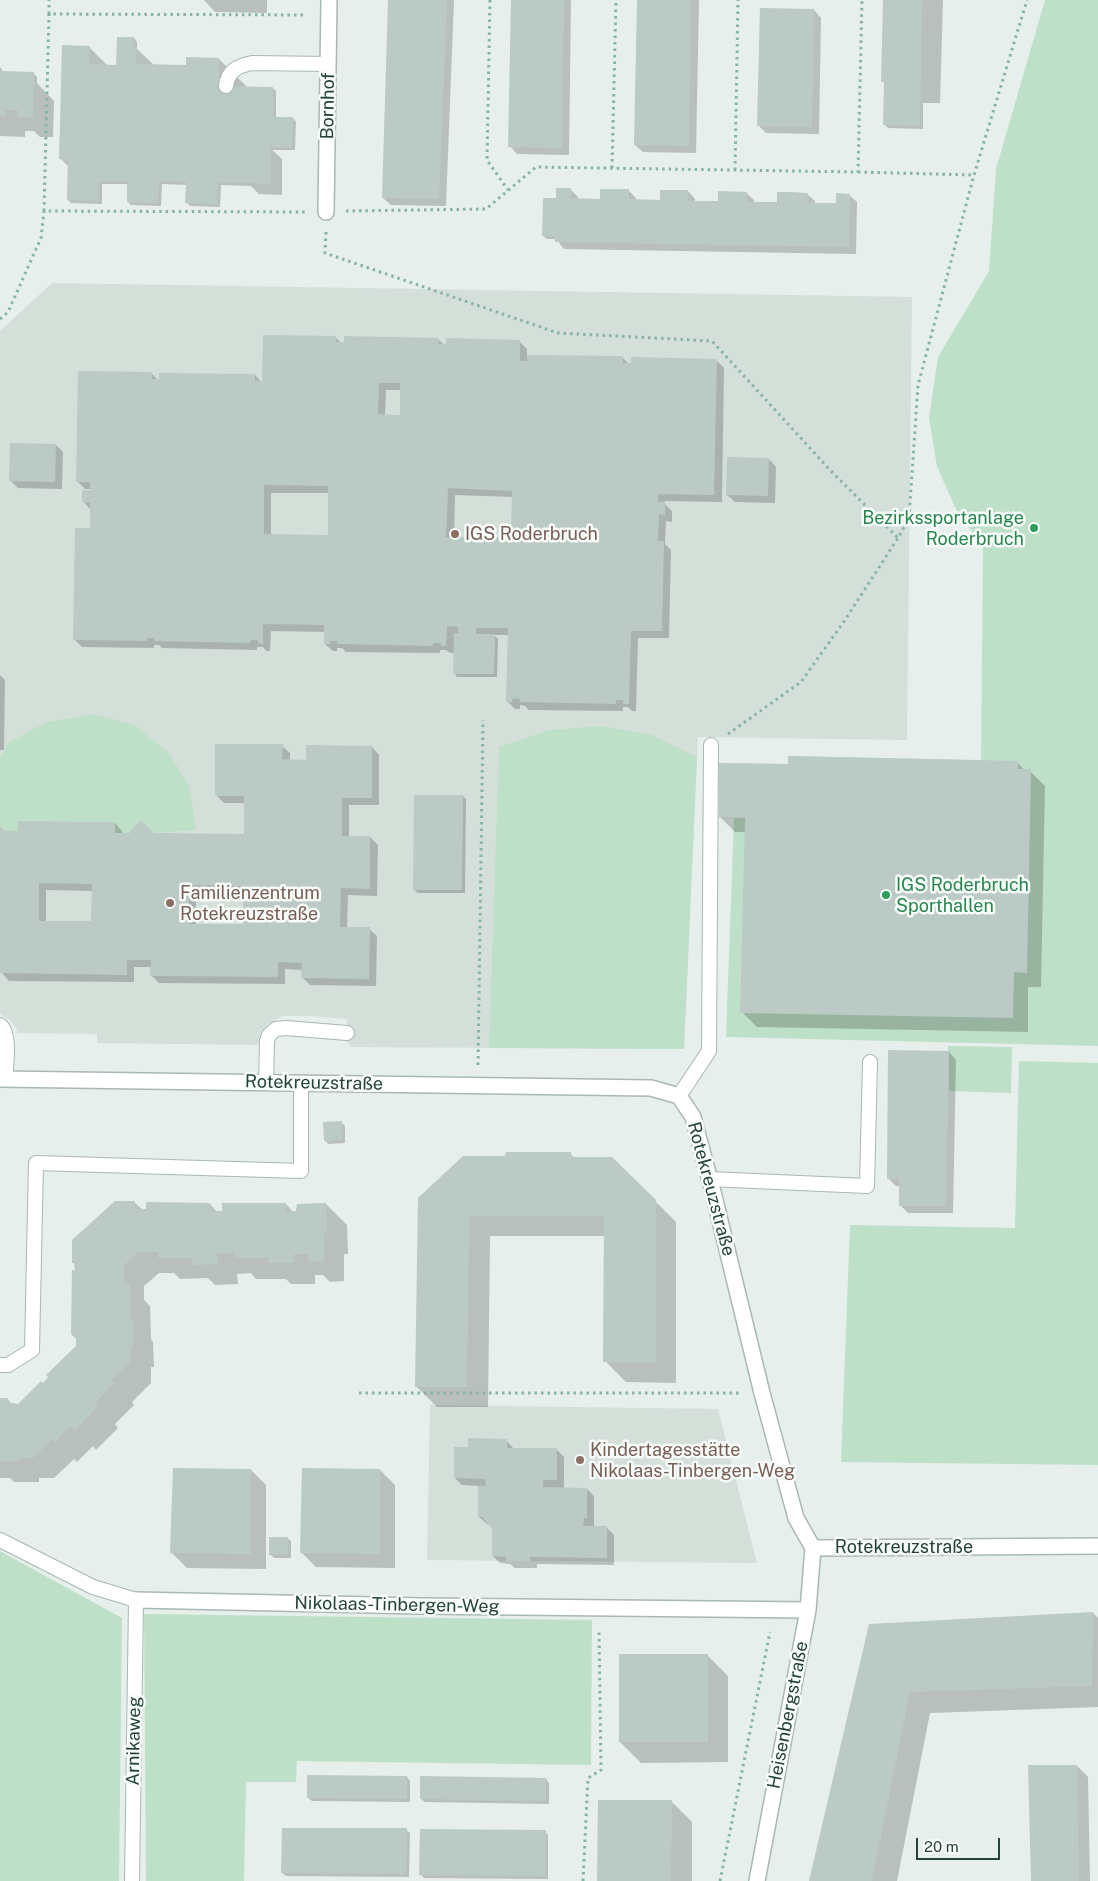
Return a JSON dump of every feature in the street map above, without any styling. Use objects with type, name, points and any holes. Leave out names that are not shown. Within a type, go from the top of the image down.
[{"type":"street","name":"Bornhof","points":[[326,212],[329,0]]},
{"type":"street","name":"Rotekreuzstraße","points":[[3,1079],[651,1088],[679,1096],[693,1117],[762,1393],[796,1518],[813,1548],[1098,1546]]},
{"type":"street","name":"Heisenbergstraße","points":[[757,1881],[808,1610],[813,1548]]},
{"type":"street","name":"Nikolaas-Tinbergen-Weg","points":[[136,1600],[808,1610]]},
{"type":"lane","points":[[226,86],[230,73],[242,65],[252,63],[328,64]]},
{"type":"lane","points":[[679,1096],[709,1050],[711,745]]},
{"type":"lane","points":[[0,1025],[6,1036],[3,1079]]},
{"type":"lane","points":[[266,1083],[267,1042],[269,1035],[276,1029],[286,1028],[347,1033]]},
{"type":"lane","points":[[709,1179],[867,1186],[870,1062]]},
{"type":"lane","points":[[0,1364],[8,1365],[32,1350],[36,1163],[301,1171],[301,1084]]},
{"type":"lane","name":"Nikolaas-Tinbergen-Weg","points":[[0,1540],[93,1587],[136,1600]]},
{"type":"lane","name":"Arnikaweg","points":[[132,1881],[136,1600]]},
{"type":"path","points":[[0,319],[8,312],[41,238],[44,211],[49,0]]},
{"type":"path","points":[[490,0],[487,160],[508,190]]},
{"type":"path","points":[[612,168],[616,0]]},
{"type":"path","points":[[735,170],[738,0]]},
{"type":"path","points":[[858,172],[862,0]]},
{"type":"path","points":[[711,745],[801,682],[845,620],[909,518],[918,385],[974,175],[1027,0]]},
{"type":"path","points":[[49,14],[329,15]]},
{"type":"path","points":[[44,211],[326,212],[486,209],[536,167],[974,175]]},
{"type":"path","points":[[326,212],[325,253],[558,333],[712,340],[830,470],[898,538]]},
{"type":"path","points":[[478,1072],[483,720]]},
{"type":"path","points":[[359,1393],[762,1393]]},
{"type":"path","points":[[583,1881],[588,1778],[601,1770],[599,1608]]},
{"type":"path","points":[[720,1881],[775,1609]]},
{"type":"shaded area","name":"IGS Roderbruch","points":[[52,283],[912,297],[907,740],[698,737],[684,1049],[352,1047],[347,1042],[347,1019],[308,1016],[283,1016],[267,1025],[260,1035],[258,1045],[97,1043],[97,1034],[17,1033],[10,1020],[0,1014],[0,331]]},
{"type":"shaded area","name":"Kindertagesstätte Nikolaas-Tinbergen-Weg","points":[[430,1405],[718,1409],[757,1563],[427,1560]]},
{"type":"green space","name":"Bezirkssportanlage Roderbruch","points":[[1045,0],[1098,0],[1098,1046],[726,1037],[734,818],[719,817],[719,763],[788,764],[788,756],[981,760],[983,547],[956,509],[937,467],[929,418],[938,357],[989,271],[996,169]]},
{"type":"green space","points":[[92,714],[135,725],[169,753],[190,787],[196,830],[154,833],[141,820],[130,833],[115,833],[115,822],[18,821],[18,831],[3,831],[0,826],[0,758],[9,742],[47,722]]},
{"type":"green space","points":[[600,726],[652,735],[697,757],[684,1049],[489,1048],[499,747],[549,730]]},
{"type":"green space","points":[[948,1046],[1012,1047],[1011,1093],[949,1091]]},
{"type":"green space","points":[[1019,1061],[1098,1063],[1098,1465],[841,1462],[850,1225],[1015,1228]]},
{"type":"green space","points":[[0,1551],[122,1618],[119,1881],[0,1881]]},
{"type":"green space","points":[[144,1614],[592,1620],[591,1765],[297,1761],[296,1782],[246,1782],[244,1881],[146,1881]]},
{"type":"building","points":[[388,0],[447,0],[439,199],[382,198]]},
{"type":"building","points":[[511,0],[564,0],[562,148],[508,147]]},
{"type":"building","points":[[637,0],[691,0],[689,146],[634,145]]},
{"type":"building","points":[[883,0],[922,0],[920,126],[883,125],[884,82],[881,82]]},
{"type":"building","points":[[760,8],[814,9],[812,127],[757,126]]},
{"type":"building","points":[[117,37],[134,37],[134,47],[137,47],[136,64],[186,65],[186,57],[219,58],[219,86],[273,87],[273,117],[293,117],[292,147],[271,147],[271,184],[218,182],[217,204],[185,203],[186,182],[159,181],[158,203],[127,202],[127,181],[99,181],[99,201],[67,200],[68,159],[59,159],[62,45],[90,46],[89,64],[116,65]]},
{"type":"building","points":[[0,71],[34,72],[33,117],[18,117],[18,110],[5,110],[5,116],[0,116]]},
{"type":"building","points":[[556,188],[571,188],[570,198],[600,199],[600,189],[629,189],[629,199],[660,200],[660,190],[688,190],[688,201],[718,201],[718,191],[747,192],[747,202],[777,202],[777,192],[791,192],[808,193],[807,203],[836,203],[836,193],[850,194],[849,247],[555,242],[555,236],[542,236],[543,198],[556,198]]},
{"type":"building","points":[[263,335],[336,336],[336,342],[344,342],[344,336],[439,338],[439,344],[446,344],[446,338],[520,340],[520,361],[527,361],[527,355],[623,356],[623,363],[631,363],[631,357],[717,359],[714,495],[658,494],[658,502],[665,502],[665,515],[659,514],[658,541],[664,541],[662,631],[631,631],[629,704],[623,704],[623,700],[616,700],[616,704],[520,702],[520,699],[513,698],[512,702],[506,702],[508,628],[476,628],[476,634],[495,634],[494,674],[453,674],[454,633],[458,633],[458,627],[447,626],[446,646],[441,646],[441,643],[433,643],[433,646],[337,644],[337,641],[330,641],[330,644],[324,644],[324,625],[263,624],[263,644],[258,643],[258,640],[250,640],[250,643],[154,641],[154,638],[147,638],[147,641],[73,640],[75,528],[90,528],[90,503],[82,502],[82,490],[90,490],[90,482],[76,482],[78,371],[152,372],[152,379],[159,379],[159,373],[255,374],[255,381],[262,381]],"holes":[[[379,383],[400,383],[400,415],[378,414]],[[264,485],[328,486],[328,535],[264,534]],[[448,488],[512,491],[511,538],[446,537]]]},
{"type":"building","points":[[10,443],[56,444],[55,482],[9,481]]},
{"type":"building","points":[[727,457],[769,458],[768,496],[726,495]]},
{"type":"building","name":"Familienzentrum Rotekreuzstraße","points":[[215,744],[283,744],[282,759],[306,760],[306,745],[372,746],[372,798],[342,798],[342,836],[370,836],[370,889],[341,888],[340,927],[370,927],[369,979],[301,978],[302,963],[278,962],[278,977],[150,976],[151,960],[127,960],[127,975],[0,973],[0,826],[3,831],[18,831],[18,821],[115,822],[115,833],[130,833],[141,820],[154,833],[244,834],[244,796],[215,796]],"holes":[[[39,883],[92,884],[91,921],[39,921]],[[189,885],[243,886],[243,924],[189,924]]]},
{"type":"building","name":"IGS Roderbruch Sporthallen","points":[[788,756],[1018,761],[1018,769],[1031,769],[1027,973],[1014,972],[1013,1018],[740,1013],[745,818],[719,817],[719,763],[788,764]]},
{"type":"building","points":[[414,795],[463,795],[462,890],[413,890]]},
{"type":"building","points":[[888,1050],[949,1051],[946,1206],[899,1206],[899,1179],[887,1179]]},
{"type":"building","points":[[342,1121],[342,1140],[324,1141],[323,1122]]},
{"type":"building","points":[[506,1152],[571,1152],[571,1157],[612,1157],[656,1200],[656,1363],[603,1362],[604,1216],[469,1216],[467,1387],[415,1387],[418,1198],[463,1156],[505,1156]]},
{"type":"building","points":[[115,1201],[135,1201],[135,1209],[146,1209],[146,1202],[210,1203],[211,1211],[222,1211],[222,1203],[286,1203],[286,1211],[296,1211],[297,1204],[326,1203],[327,1233],[324,1233],[324,1261],[308,1261],[308,1254],[294,1254],[294,1263],[269,1263],[269,1258],[234,1258],[234,1253],[217,1253],[218,1264],[193,1265],[192,1258],[158,1258],[158,1252],[138,1252],[124,1265],[124,1284],[130,1284],[130,1320],[133,1320],[131,1362],[112,1380],[114,1383],[95,1403],[98,1407],[75,1430],[71,1426],[55,1442],[52,1439],[33,1458],[19,1458],[19,1461],[0,1461],[0,1398],[7,1398],[11,1403],[18,1404],[41,1381],[43,1383],[48,1377],[46,1375],[76,1346],[76,1339],[71,1334],[72,1270],[75,1270],[74,1263],[72,1263],[72,1240]]},
{"type":"building","points":[[468,1438],[507,1439],[507,1448],[557,1448],[557,1480],[543,1480],[543,1487],[587,1488],[587,1518],[584,1518],[583,1526],[607,1526],[607,1558],[530,1557],[530,1561],[506,1561],[506,1557],[492,1556],[492,1528],[482,1517],[478,1517],[478,1486],[486,1486],[485,1479],[454,1478],[454,1447],[468,1447]]},
{"type":"building","points":[[173,1468],[251,1469],[251,1554],[170,1553]]},
{"type":"building","points":[[302,1468],[380,1469],[380,1554],[300,1553]]},
{"type":"building","points":[[269,1537],[288,1537],[288,1554],[269,1555]]},
{"type":"building","points":[[1093,1612],[1092,1686],[910,1692],[872,1881],[809,1881],[869,1624]]},
{"type":"building","points":[[619,1654],[708,1654],[708,1742],[619,1742]]},
{"type":"building","points":[[1028,1765],[1077,1765],[1079,1881],[1031,1881]]},
{"type":"building","points":[[307,1775],[407,1776],[407,1799],[307,1798]]},
{"type":"building","points":[[420,1776],[546,1778],[546,1801],[420,1799]]},
{"type":"building","points":[[598,1800],[672,1800],[671,1881],[597,1881]]},
{"type":"building","points":[[282,1828],[407,1828],[406,1874],[281,1873]]},
{"type":"building","points":[[420,1829],[546,1830],[545,1876],[419,1875]]},
{"type":"place","name":"Bezirkssportanlage Roderbruch","points":[[1034,528]]},
{"type":"place","name":"IGS Roderbruch","points":[[455,534]]},
{"type":"place","name":"IGS Roderbruch Sporthallen","points":[[886,895]]},
{"type":"place","name":"Familienzentrum Rotekreuzstraße","points":[[170,903]]},
{"type":"place","name":"Kindertagesstätte Nikolaas-Tinbergen-Weg","points":[[580,1460]]}]
